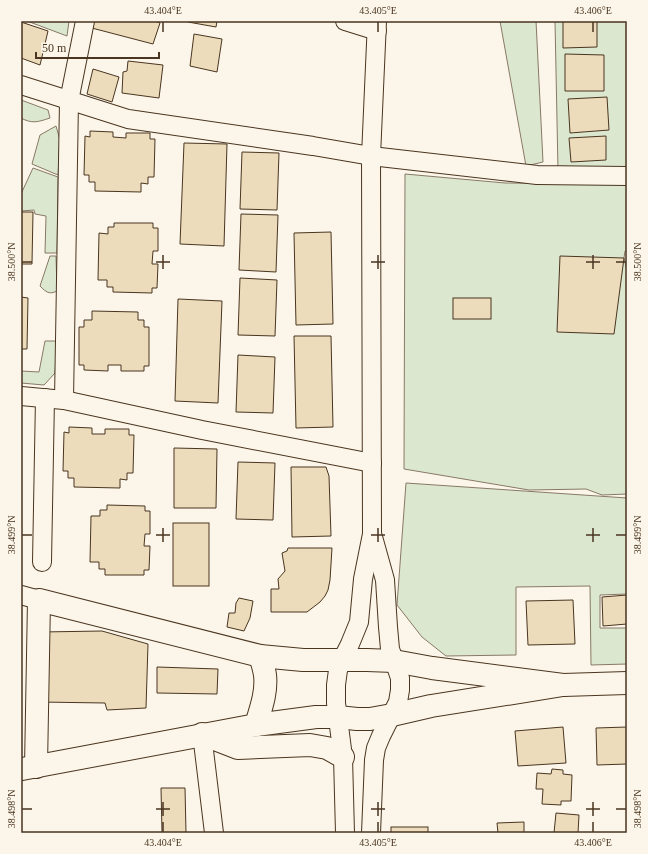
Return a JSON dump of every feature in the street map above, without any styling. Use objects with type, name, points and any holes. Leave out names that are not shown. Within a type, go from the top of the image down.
[{"type":"main road","points":[[563,685],[432,668],[394,661],[303,660],[260,656],[30,597],[28,768],[256,725],[316,717],[370,719],[431,706],[563,685],[627,683]]},
{"type":"main road","points":[[256,725],[264,699],[266,686],[265,674],[260,656]]},
{"type":"main road","points":[[202,734],[238,748],[310,745],[327,748],[343,757]]},
{"type":"street","points":[[64,400],[69,100],[85,21]]},
{"type":"street","points":[[345,21],[377,26],[371,156],[372,534],[363,579],[359,622],[338,670],[336,685],[336,703],[343,757],[345,833]]},
{"type":"street","points":[[21,85],[128,119],[371,156],[536,175],[627,176]]},
{"type":"street","points":[[21,396],[64,400],[210,432],[372,463]]},
{"type":"street","points":[[42,562],[45,398]]},
{"type":"street","points":[[370,833],[376,748],[398,702],[400,690],[400,678],[390,649],[385,580],[372,534]]},
{"type":"street","points":[[202,734],[214,833]]},
{"type":"green space","points":[[27,21],[69,21],[67,36]]},
{"type":"green space","points":[[500,21],[536,21],[543,162],[526,166]]},
{"type":"green space","points":[[555,21],[627,21],[627,169],[558,170]]},
{"type":"green space","points":[[21,100],[48,110],[50,118],[35,122],[21,118]]},
{"type":"green space","points":[[56,126],[60,140],[58,175],[32,164],[40,135]]},
{"type":"green space","points":[[33,168],[58,177],[57,253],[45,253],[46,216],[35,214],[34,210],[21,211],[21,194]]},
{"type":"green space","points":[[405,174],[505,183],[627,183],[627,251],[625,251],[624,258],[627,271],[627,494],[602,495],[586,489],[529,490],[404,469]]},
{"type":"green space","points":[[50,256],[56,256],[57,291],[52,293],[46,291],[40,286]]},
{"type":"green space","points":[[45,341],[57,341],[55,373],[44,385],[21,383],[21,371],[39,372]]},
{"type":"green space","points":[[406,483],[627,498],[627,594],[600,595],[600,628],[627,628],[627,664],[591,665],[590,586],[516,587],[516,655],[446,656],[422,637],[397,605]]},
{"type":"building","points":[[90,21],[155,21],[160,23],[153,44],[88,27]]},
{"type":"building","points":[[217,21],[216,27],[188,22]]},
{"type":"building","points":[[563,21],[597,21],[597,47],[563,48]]},
{"type":"building","points":[[21,22],[48,31],[40,65],[21,58]]},
{"type":"building","points":[[194,34],[222,39],[217,72],[190,66]]},
{"type":"building","points":[[565,54],[604,55],[604,91],[565,91]]},
{"type":"building","points":[[128,61],[163,65],[159,98],[122,93],[123,72],[127,71]]},
{"type":"building","points":[[93,69],[119,77],[112,102],[87,94]]},
{"type":"building","points":[[607,97],[609,130],[570,133],[568,99]]},
{"type":"building","points":[[90,131],[113,132],[113,137],[126,138],[126,133],[150,133],[150,139],[155,139],[154,177],[148,177],[148,184],[141,183],[141,192],[95,191],[95,182],[89,182],[89,175],[84,175],[85,136],[90,137]]},
{"type":"building","points":[[606,136],[606,160],[571,162],[569,138]]},
{"type":"building","points":[[184,143],[227,144],[224,246],[180,244]]},
{"type":"building","points":[[242,152],[279,153],[277,210],[240,209]]},
{"type":"building","points":[[21,212],[33,212],[32,264],[21,264]]},
{"type":"building","points":[[241,214],[278,215],[276,272],[239,270]]},
{"type":"building","points":[[114,223],[153,223],[153,228],[158,228],[158,251],[153,251],[152,264],[158,264],[157,288],[152,288],[152,293],[113,292],[113,287],[107,287],[107,280],[98,280],[99,233],[108,234],[108,227],[114,227]]},
{"type":"building","points":[[331,232],[333,324],[296,325],[294,233]]},
{"type":"building","points":[[560,256],[624,258],[614,334],[557,332]]},
{"type":"building","points":[[240,278],[277,280],[275,336],[238,335]]},
{"type":"building","points":[[21,297],[28,298],[27,349],[21,349]]},
{"type":"building","points":[[453,298],[491,298],[491,319],[453,319]]},
{"type":"building","points":[[178,299],[222,301],[218,403],[175,401]]},
{"type":"building","points":[[92,311],[138,312],[138,320],[144,320],[144,327],[149,327],[149,366],[144,366],[144,371],[121,371],[121,365],[108,365],[108,371],[84,370],[84,365],[79,365],[79,327],[84,327],[84,320],[92,320]]},
{"type":"building","points":[[294,336],[331,336],[333,427],[296,428]]},
{"type":"building","points":[[238,355],[275,357],[273,413],[236,412]]},
{"type":"building","points":[[69,427],[92,428],[92,434],[105,434],[105,429],[129,429],[129,435],[134,435],[133,473],[127,473],[127,480],[120,479],[120,488],[74,487],[74,478],[68,478],[68,471],[63,471],[64,432],[69,433]]},
{"type":"building","points":[[174,448],[217,449],[216,508],[174,508]]},
{"type":"building","points":[[238,462],[275,463],[273,520],[236,519]]},
{"type":"building","points":[[291,467],[326,467],[329,476],[331,536],[292,537]]},
{"type":"building","points":[[107,505],[145,506],[145,511],[150,511],[150,534],[145,534],[144,546],[150,546],[149,570],[144,570],[144,575],[105,575],[105,569],[99,569],[99,562],[90,562],[91,516],[100,516],[100,510],[107,510]]},
{"type":"building","points":[[173,523],[209,523],[209,586],[173,586]]},
{"type":"building","points":[[288,548],[332,548],[328,590],[320,602],[307,612],[271,612],[271,589],[279,589],[278,579],[285,571],[282,553],[287,551]]},
{"type":"building","points":[[627,595],[627,624],[603,626],[602,597]]},
{"type":"building","points":[[239,598],[253,601],[250,618],[244,631],[227,627],[229,613],[235,613],[236,603]]},
{"type":"building","points":[[573,600],[575,644],[528,645],[526,601]]},
{"type":"building","points":[[102,631],[148,644],[146,708],[107,710],[105,703],[40,702],[41,632]]},
{"type":"building","points":[[157,667],[218,669],[217,694],[157,693]]},
{"type":"building","points":[[563,727],[566,763],[518,766],[515,731]]},
{"type":"building","points":[[627,727],[627,764],[597,765],[596,728]]},
{"type":"building","points":[[552,769],[563,770],[563,774],[572,775],[571,801],[561,801],[561,805],[542,804],[543,789],[536,789],[537,773],[551,774]]},
{"type":"building","points":[[161,788],[185,788],[186,833],[162,833]]},
{"type":"building","points":[[556,813],[579,815],[578,833],[554,833]]},
{"type":"building","points":[[524,822],[524,833],[498,833],[497,823]]},
{"type":"building","points":[[391,827],[428,827],[428,833],[391,833]]}]
